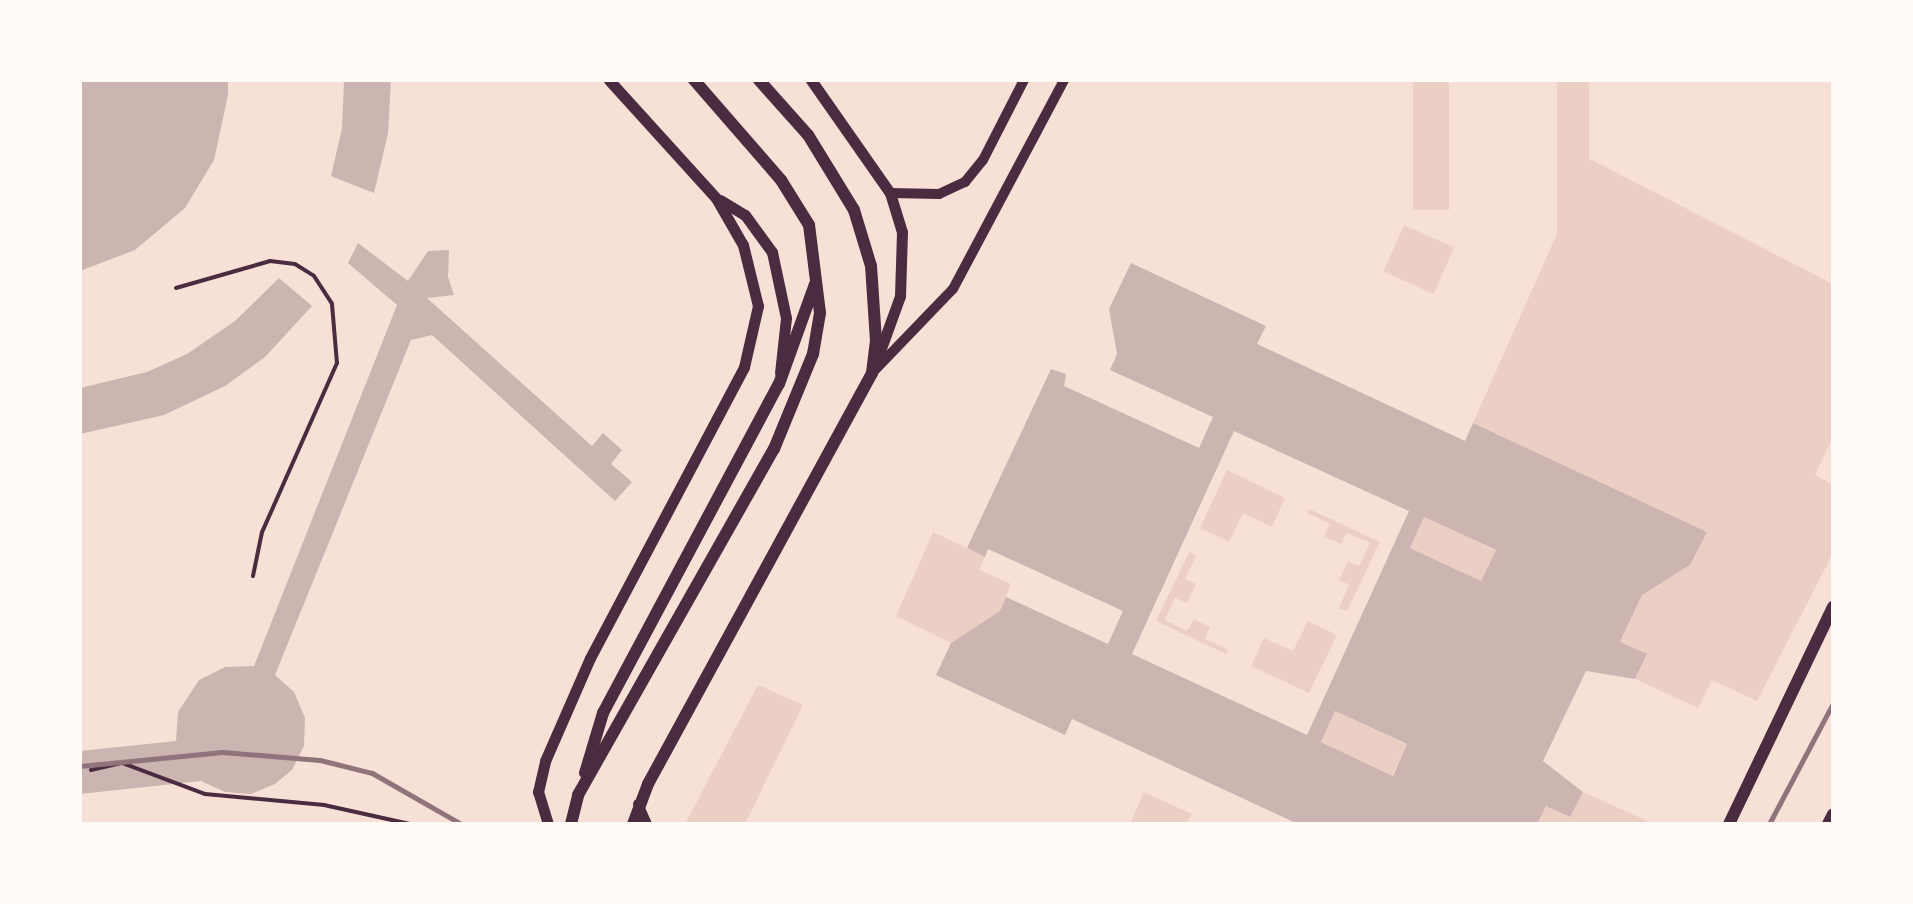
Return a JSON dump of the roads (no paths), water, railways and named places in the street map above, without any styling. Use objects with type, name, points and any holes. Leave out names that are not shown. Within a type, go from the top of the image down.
[{"type":"main road","points":[[548,824],[538,792],[545,761],[590,658],[724,411],[755,338],[753,272],[716,198],[609,80]]},
{"type":"main road","points":[[578,795],[794,407],[813,354],[818,271],[809,225],[781,180],[694,80]]},
{"type":"main road","points":[[759,80],[808,135],[854,210],[873,280],[876,341],[872,373]]},
{"type":"main road","points":[[633,824],[638,804],[872,373],[894,316],[903,272],[902,232],[890,193],[811,80]]},
{"type":"main road","points":[[716,198],[745,215],[772,252],[786,318],[779,384]]},
{"type":"main road","points":[[571,824],[603,713],[779,384],[818,271]]},
{"type":"main road","points":[[1729,824],[1833,607]]},
{"type":"main road","points":[[1828,824],[1833,814]]},
{"type":"street","points":[[890,193],[939,194],[965,182],[983,160],[1024,80]]},
{"type":"street","points":[[872,373],[953,289],[1064,80]]},
{"type":"street","points":[[638,804],[647,824]]},
{"type":"lane","points":[[176,288],[270,261],[295,264],[314,276],[332,304],[337,363],[262,532],[253,576]]},
{"type":"lane","points":[[91,770],[122,763],[205,794],[324,805],[410,824]]},
{"type":"railway","points":[[1769,824],[1833,703]]},
{"type":"railway","points":[[80,766],[222,752],[320,760],[372,773],[461,824]]}]
